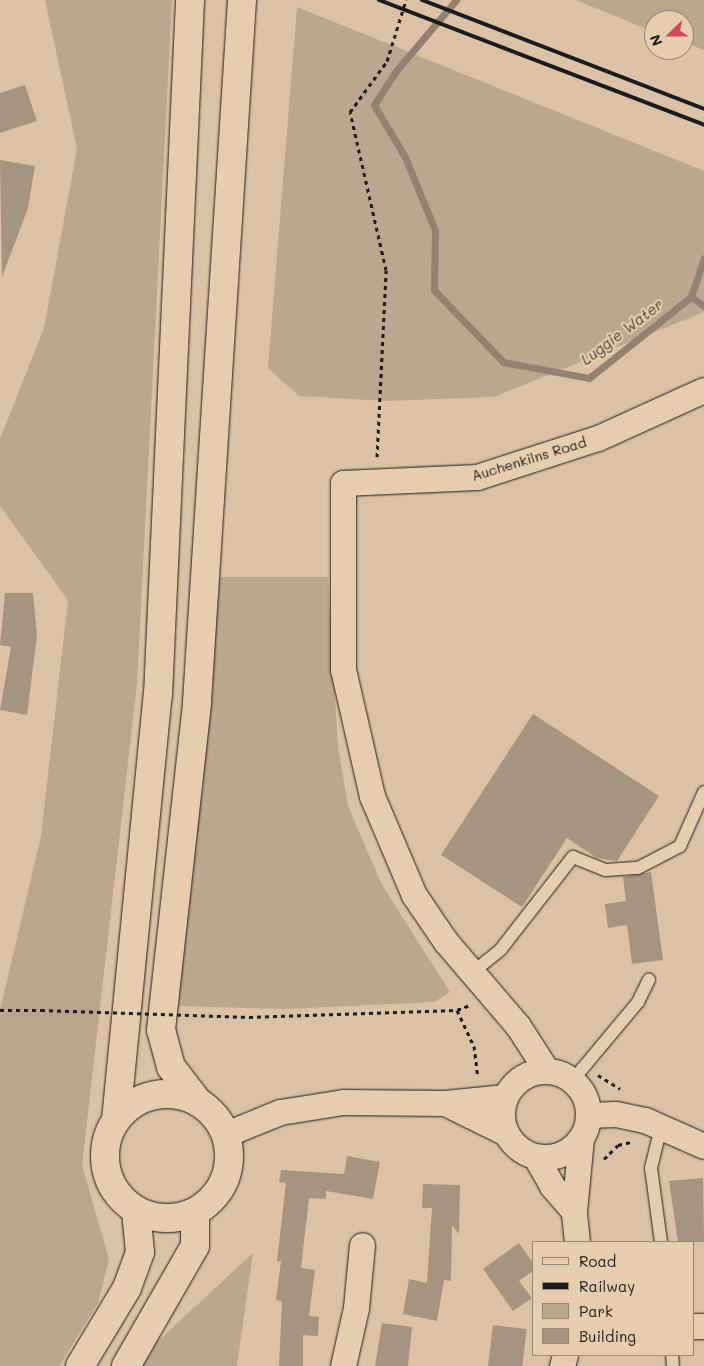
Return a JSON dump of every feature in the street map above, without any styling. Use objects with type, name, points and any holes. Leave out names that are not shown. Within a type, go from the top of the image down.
[{"type":"main road","points":[[190,0],[158,695],[116,1120],[106,1144],[105,1170],[122,1200],[136,1211],[155,1218],[195,1213],[210,1202],[228,1170],[226,1134],[215,1116],[198,1102],[170,1068],[161,1030],[197,702],[242,0]]},
{"type":"main road","points":[[116,1120],[128,1107],[162,1094],[198,1102]]},
{"type":"main road","points":[[80,1366],[127,1288],[140,1252],[136,1211]]},
{"type":"main road","points":[[126,1366],[195,1246],[195,1213]]},
{"type":"street","name":"Auchenkilns Road","points":[[473,972],[414,895],[372,796],[343,669],[343,483],[477,477],[598,438],[704,390]]},
{"type":"street","points":[[473,972],[493,995],[547,1071],[572,1081],[584,1096],[584,1127],[574,1211],[576,1241]]},
{"type":"street","points":[[226,1134],[280,1112],[343,1102],[445,1103],[493,1098],[522,1078],[547,1071]]},
{"type":"street","points":[[493,1098],[506,1134]]},
{"type":"street","points":[[445,1103],[506,1134],[523,1152],[535,1156],[561,1154],[584,1127],[616,1114],[661,1127],[704,1146]]},
{"type":"street","points":[[535,1156],[574,1211]]},
{"type":"street","points":[[343,1366],[356,1308],[362,1245]]},
{"type":"lane","points":[[473,972],[501,949],[574,857],[606,870],[646,863],[680,846],[704,792]]},
{"type":"lane","points":[[572,1081],[638,1002],[649,979]]},
{"type":"lane","points":[[661,1127],[652,1168],[661,1241]]},
{"type":"path","points":[[376,481],[386,270],[350,112],[387,61],[406,0]]},
{"type":"path","points":[[0,1010],[249,1017],[457,1010],[493,995]]},
{"type":"path","points":[[457,1010],[474,1046],[493,1098]]},
{"type":"green space","points":[[45,0],[172,0],[137,684],[82,1165],[109,1259],[98,1303],[59,1366],[0,1366],[0,1010],[41,836],[68,600],[0,506],[0,439],[44,328],[77,149]]},
{"type":"green space","points":[[576,0],[704,0],[704,50],[694,46],[694,10],[644,10],[644,28]]},
{"type":"green space","points":[[297,7],[704,171],[704,312],[494,397],[386,401],[299,396],[268,368]]},
{"type":"green space","points":[[220,577],[328,577],[338,747],[348,806],[382,885],[450,992],[434,1002],[285,1009],[174,1006]]},
{"type":"green space","points":[[253,1253],[237,1366],[142,1366],[154,1345]]},
{"type":"building","points":[[25,85],[37,121],[0,133],[0,93]]},
{"type":"building","points":[[0,160],[35,166],[28,208],[2,277]]},
{"type":"building","points":[[5,593],[33,593],[37,635],[27,715],[0,710],[11,647],[0,645]]},
{"type":"building","points":[[533,714],[659,796],[617,861],[597,858],[567,838],[522,907],[441,855]]},
{"type":"building","points":[[651,872],[663,960],[632,964],[627,925],[608,928],[605,904],[626,901],[623,877]]},
{"type":"building","points":[[347,1156],[380,1162],[373,1199],[326,1191],[326,1199],[309,1198],[301,1268],[315,1270],[309,1316],[319,1317],[318,1336],[303,1335],[303,1366],[279,1366],[282,1301],[276,1300],[281,1261],[277,1261],[286,1183],[279,1182],[281,1170],[344,1174]]},
{"type":"building","points":[[703,1178],[704,1242],[678,1241],[669,1181]]},
{"type":"building","points":[[423,1184],[460,1185],[459,1234],[452,1225],[451,1281],[444,1280],[437,1321],[403,1314],[409,1279],[427,1283],[432,1208],[422,1208]]},
{"type":"building","points":[[519,1243],[532,1262],[532,1272],[519,1281],[532,1298],[513,1311],[483,1269]]},
{"type":"building","points":[[382,1323],[412,1327],[408,1366],[375,1366]]},
{"type":"building","points":[[493,1325],[527,1329],[522,1366],[488,1366]]},
{"type":"waterway","name":"Luggie Water","points":[[456,0],[396,71],[374,105],[405,157],[435,230],[434,290],[503,362],[589,378],[691,297],[704,306]]},
{"type":"waterway","points":[[691,297],[704,258]]},
{"type":"railway","points":[[379,0],[704,125]]},
{"type":"railway","points":[[422,0],[704,109]]}]
